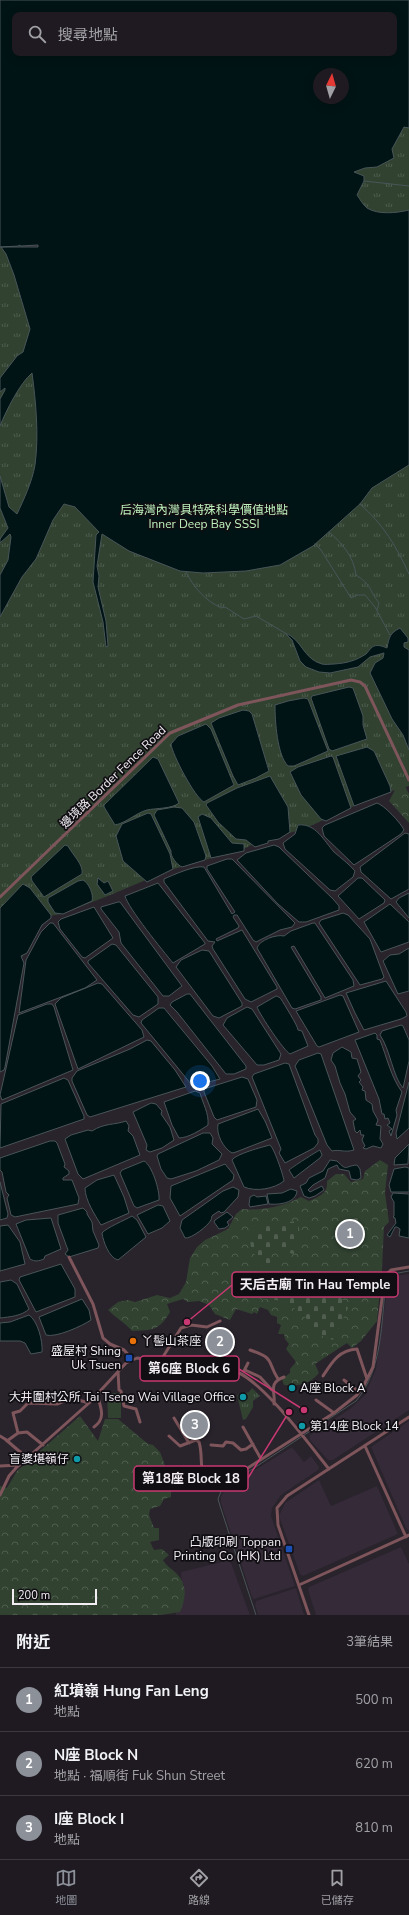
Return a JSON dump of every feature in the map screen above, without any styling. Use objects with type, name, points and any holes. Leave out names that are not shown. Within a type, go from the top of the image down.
[{"type":"street","name":"邊境路 Border Fence Road","points":[[0,897],[170,733],[238,705],[350,680],[360,682],[368,693],[409,780]]},
{"type":"street","points":[[69,1258],[93,1304],[103,1338],[110,1344],[124,1350],[132,1359]]},
{"type":"street","points":[[169,1436],[180,1446],[196,1440],[199,1442],[201,1466],[207,1481],[218,1487],[334,1413],[359,1392],[367,1379],[374,1362],[384,1279],[391,1270],[409,1267]]},
{"type":"street","points":[[161,1360],[181,1328],[191,1325],[207,1327],[220,1321]]},
{"type":"street","points":[[323,1376],[332,1362],[338,1357],[347,1350],[357,1349],[367,1379]]},
{"type":"street","points":[[250,1350],[265,1355],[272,1363],[278,1379]]},
{"type":"street","points":[[0,1495],[9,1476],[19,1465],[30,1457],[89,1403],[118,1371],[132,1359],[215,1365],[241,1374],[260,1388],[329,1469]]},
{"type":"street","points":[[241,1374],[245,1370],[248,1363]]},
{"type":"street","points":[[245,1370],[260,1377],[272,1390],[274,1404]]},
{"type":"street","points":[[118,1371],[119,1390],[121,1391],[124,1406],[136,1409],[140,1422]]},
{"type":"street","points":[[272,1390],[278,1379],[284,1377]]},
{"type":"street","points":[[344,1380],[359,1392]]},
{"type":"street","points":[[94,1427],[101,1420],[102,1413],[97,1394]]},
{"type":"street","points":[[18,1433],[13,1413],[20,1411],[27,1404],[57,1404],[71,1398],[89,1403]]},
{"type":"street","points":[[316,1400],[334,1413]]},
{"type":"street","points":[[309,1615],[278,1525],[277,1508],[287,1496],[409,1417]]},
{"type":"street","points":[[174,1418],[189,1443]]},
{"type":"street","points":[[242,1427],[261,1459]]},
{"type":"street","points":[[7,1441],[18,1433],[27,1432],[43,1445]]},
{"type":"street","points":[[0,1436],[19,1451],[30,1457]]},
{"type":"street","points":[[211,1444],[223,1446],[226,1442],[229,1442],[233,1443],[240,1450],[246,1449],[253,1444]]},
{"type":"street","points":[[299,1585],[407,1536],[365,1446]]},
{"type":"street","points":[[0,1466],[19,1465]]},
{"type":"shaded area","points":[[0,0],[409,0],[409,128],[404,127],[392,149],[394,158],[377,167],[365,168],[354,172],[364,176],[364,181],[357,195],[367,208],[377,212],[393,213],[409,210],[409,465],[372,488],[360,504],[313,546],[280,565],[246,571],[203,573],[180,571],[129,551],[102,534],[97,566],[99,576],[98,587],[106,621],[108,646],[106,647],[103,622],[93,582],[96,535],[99,532],[75,507],[64,504],[53,520],[36,559],[22,577],[0,617],[0,575],[8,560],[11,537],[10,534],[0,543],[0,539],[8,528],[0,508],[0,476],[9,507],[17,514],[32,478],[36,454],[36,407],[32,373],[18,390],[0,426],[0,399],[5,388],[0,392],[0,378],[17,356],[23,352],[30,329],[14,275],[6,254],[1,247],[38,247],[38,245],[0,247]]},
{"type":"shaded area","points":[[400,628],[408,638],[408,642],[404,643],[404,647],[409,650],[409,750],[403,735],[392,719],[370,673],[375,663],[383,658],[384,653],[370,657],[358,667],[330,673],[319,672],[306,667],[300,661],[292,640],[285,633],[291,636],[311,658],[322,664],[328,664],[343,663],[354,660],[366,654],[374,646],[387,648],[390,636]]},
{"type":"shaded area","points":[[349,687],[353,688],[363,716],[363,725],[367,739],[332,751],[329,749],[311,698],[312,696]]},
{"type":"shaded area","points":[[304,698],[308,699],[328,751],[294,766],[288,766],[284,761],[279,746],[276,728],[275,705]]},
{"type":"shaded area","points":[[243,710],[249,711],[252,714],[269,771],[238,785],[211,723],[219,718]]},
{"type":"shaded area","points":[[206,724],[211,729],[234,785],[204,802],[195,793],[184,775],[175,757],[171,744],[178,736]]},
{"type":"shaded area","points":[[367,747],[374,751],[390,786],[391,792],[354,806],[336,756]]},
{"type":"shaded area","points":[[331,756],[333,757],[351,808],[326,821],[321,819],[301,795],[290,772],[298,767]]},
{"type":"shaded area","points":[[153,757],[158,759],[179,803],[168,807],[147,810],[115,825],[104,805]]},
{"type":"shaded area","points":[[270,776],[288,807],[290,832],[279,839],[268,841],[268,843],[255,847],[246,840],[236,839],[218,822],[206,805],[207,803],[237,788]]},
{"type":"shaded area","points":[[377,803],[384,807],[400,823],[404,830],[401,834],[354,865],[324,836],[322,828],[325,825]]},
{"type":"shaded area","points":[[174,807],[182,808],[194,822],[206,856],[205,860],[182,867],[174,860],[154,815],[157,810]]},
{"type":"shaded area","points":[[148,813],[151,814],[170,854],[173,869],[147,882],[123,861],[116,836],[122,824]]},
{"type":"shaded area","points":[[202,814],[211,818],[232,843],[244,844],[244,851],[211,858],[198,817]]},
{"type":"shaded area","points":[[298,825],[304,825],[315,830],[334,852],[348,863],[355,871],[353,877],[335,891],[330,890],[285,849],[283,843],[295,834]]},
{"type":"shaded area","points":[[405,833],[409,834],[409,889],[391,899],[361,872],[360,867]]},
{"type":"shaded area","points":[[65,845],[68,846],[80,863],[82,874],[44,897],[32,881],[31,877]]},
{"type":"shaded area","points":[[274,845],[279,847],[333,899],[339,906],[339,910],[306,922],[299,922],[278,904],[237,860],[246,853]]},
{"type":"shaded area","points":[[227,859],[232,859],[295,923],[292,927],[280,930],[256,942],[253,940],[237,915],[234,915],[233,917],[239,926],[238,928],[216,939],[217,941],[242,930],[277,987],[277,989],[251,1002],[245,999],[213,949],[212,946],[215,942],[208,941],[164,882],[164,879],[184,871],[195,867],[204,867],[232,914],[235,912],[207,869],[207,866]]},
{"type":"shaded area","points":[[98,878],[104,883],[108,881],[113,891],[105,895],[97,884]]},
{"type":"shaded area","points":[[358,878],[362,878],[385,900],[384,903],[359,919],[338,896]]},
{"type":"shaded area","points":[[83,880],[90,889],[92,901],[63,914],[55,913],[48,902],[48,898],[78,881]]},
{"type":"shaded area","points":[[158,883],[205,943],[173,963],[132,910],[125,896]]},
{"type":"shaded area","points":[[23,884],[30,888],[51,915],[51,918],[42,925],[27,953],[21,956],[24,963],[5,1067],[4,1070],[0,1072],[0,908]]},
{"type":"shaded area","points":[[409,893],[409,918],[396,902],[399,898]]},
{"type":"shaded area","points":[[120,902],[182,986],[169,996],[163,996],[121,943],[119,932],[101,909],[101,907]]},
{"type":"shaded area","points":[[390,904],[409,922],[409,942],[381,952],[364,922]]},
{"type":"shaded area","points":[[94,907],[113,938],[85,958],[82,957],[60,929],[58,922],[61,919]]},
{"type":"shaded area","points":[[343,913],[348,915],[370,939],[384,977],[382,979],[360,985],[319,923],[321,920]]},
{"type":"shaded area","points":[[50,923],[53,923],[97,980],[85,988],[19,1013],[26,960],[41,932]]},
{"type":"shaded area","points":[[315,923],[353,980],[354,986],[325,998],[294,946],[291,947],[321,997],[321,1000],[295,1009],[292,1008],[257,948],[261,942],[269,938],[284,936],[291,931]]},
{"type":"shaded area","points":[[112,944],[116,945],[158,997],[158,1004],[139,1017],[133,1015],[88,963],[88,961]]},
{"type":"shaded area","points":[[409,948],[409,991],[398,994],[383,961],[390,955],[399,954]]},
{"type":"shaded area","points":[[202,950],[209,951],[242,1003],[242,1006],[219,1018],[213,1016],[176,967],[181,960]]},
{"type":"shaded area","points":[[386,981],[406,1012],[407,1016],[364,1030],[346,993]]},
{"type":"shaded area","points":[[98,983],[102,984],[142,1030],[144,1037],[78,1069],[55,1004],[61,998]]},
{"type":"shaded area","points":[[187,994],[190,994],[246,1066],[246,1069],[234,1074],[226,1074],[170,1005],[172,1002]]},
{"type":"shaded area","points":[[340,995],[343,996],[359,1032],[319,1047],[296,1011]]},
{"type":"shaded area","points":[[276,996],[281,999],[298,1030],[302,1031],[308,1046],[290,1054],[272,1032],[257,1007]]},
{"type":"shaded area","points":[[47,1004],[52,1004],[54,1007],[73,1070],[2,1100],[0,1095],[18,1015]]},
{"type":"shaded area","points":[[247,1007],[252,1009],[281,1054],[279,1060],[264,1065],[257,1065],[223,1025],[227,1018]]},
{"type":"shaded area","points":[[159,1008],[164,1008],[212,1066],[220,1079],[197,1085],[191,1084],[141,1023],[142,1020]]},
{"type":"shaded area","points":[[401,1025],[403,1026],[409,1040],[409,1061],[403,1088],[380,1035],[382,1031]]},
{"type":"shaded area","points":[[375,1033],[377,1035],[377,1039],[380,1040],[392,1074],[402,1092],[396,1110],[397,1115],[391,1136],[389,1131],[392,1129],[387,1125],[390,1123],[388,1118],[385,1119],[384,1114],[382,1114],[379,1099],[355,1040]]},
{"type":"shaded area","points":[[147,1040],[151,1041],[175,1070],[186,1087],[90,1117],[87,1115],[72,1081],[72,1078],[77,1071],[130,1049]]},
{"type":"shaded area","points":[[342,1047],[351,1052],[352,1058],[357,1059],[361,1072],[358,1076],[361,1080],[359,1082],[363,1087],[362,1090],[365,1091],[366,1100],[372,1104],[373,1111],[378,1120],[376,1125],[381,1126],[380,1139],[383,1144],[381,1148],[373,1146],[366,1149],[363,1148],[365,1146],[362,1140],[364,1135],[361,1135],[360,1130],[357,1133],[355,1131],[353,1121],[356,1119],[350,1112],[335,1066],[331,1060],[333,1053]]},
{"type":"shaded area","points":[[318,1053],[321,1054],[354,1150],[332,1151],[327,1145],[295,1066],[299,1060]]},
{"type":"shaded area","points":[[285,1063],[289,1064],[315,1135],[318,1139],[318,1143],[314,1148],[285,1163],[279,1153],[281,1149],[252,1077],[254,1074]]},
{"type":"shaded area","points":[[242,1077],[248,1079],[257,1100],[256,1107],[217,1120],[214,1117],[204,1089]]},
{"type":"shaded area","points":[[64,1078],[68,1080],[84,1119],[0,1148],[1,1104]]},
{"type":"shaded area","points":[[409,1082],[409,1128],[397,1139],[396,1133]]},
{"type":"shaded area","points":[[195,1091],[200,1093],[207,1113],[208,1125],[190,1135],[179,1138],[172,1125],[164,1102]]},
{"type":"shaded area","points":[[151,1103],[156,1104],[162,1111],[161,1114],[170,1127],[174,1140],[162,1148],[150,1152],[146,1150],[147,1145],[133,1112]]},
{"type":"shaded area","points":[[258,1109],[272,1138],[232,1153],[226,1148],[221,1140],[218,1132],[218,1124]]},
{"type":"shaded area","points":[[126,1121],[129,1126],[128,1131],[133,1136],[140,1155],[83,1179],[78,1174],[65,1139],[71,1135],[88,1130],[92,1131],[105,1125]]},
{"type":"shaded area","points":[[203,1133],[210,1133],[213,1138],[212,1144],[222,1154],[219,1160],[196,1171],[171,1179],[167,1178],[161,1169],[157,1156],[158,1154]]},
{"type":"shaded area","points":[[50,1141],[55,1141],[57,1143],[65,1164],[64,1167],[69,1171],[69,1174],[63,1178],[63,1180],[72,1180],[79,1198],[78,1204],[15,1217],[11,1215],[7,1198],[9,1195],[6,1192],[2,1172],[0,1170],[0,1158]]},
{"type":"shaded area","points":[[409,1144],[408,1164],[394,1165],[395,1158]]},
{"type":"shaded area","points":[[270,1145],[274,1151],[284,1181],[280,1184],[265,1189],[249,1189],[244,1187],[232,1160],[244,1153]]},
{"type":"shaded area","points":[[320,1150],[322,1155],[320,1158],[294,1178],[289,1170]]},
{"type":"shaded area","points":[[330,1160],[337,1161],[346,1168],[357,1165],[360,1169],[361,1178],[357,1180],[351,1179],[349,1171],[339,1169],[337,1165],[328,1169],[325,1178],[313,1185],[308,1190],[310,1192],[322,1186],[324,1190],[309,1198],[304,1196],[300,1186],[306,1183],[309,1178],[323,1171]]},
{"type":"shaded area","points":[[144,1161],[147,1163],[155,1179],[159,1200],[137,1208],[134,1206],[120,1173],[122,1170]]},
{"type":"shaded area","points":[[225,1164],[234,1175],[233,1180],[180,1216],[170,1198],[171,1186]]},
{"type":"shaded area","points":[[405,1167],[409,1168],[409,1192],[391,1192],[389,1185],[394,1169]]},
{"type":"shaded area","points":[[114,1175],[124,1197],[129,1213],[101,1225],[88,1202],[85,1188],[97,1180]]},
{"type":"shaded area","points":[[0,1182],[8,1214],[7,1218],[0,1220]]},
{"type":"shaded area","points":[[233,1187],[239,1190],[238,1197],[224,1212],[221,1213],[219,1211],[213,1215],[209,1223],[203,1229],[188,1238],[185,1238],[180,1228],[182,1220],[223,1191]]},
{"type":"shaded area","points":[[291,1189],[297,1191],[294,1198],[290,1201],[269,1204],[267,1194],[282,1193]]},
{"type":"shaded area","points":[[393,1193],[409,1194],[409,1238],[399,1236],[400,1229],[397,1227],[395,1227],[390,1237],[387,1235],[396,1223],[395,1218],[393,1217],[394,1202],[391,1197]]},
{"type":"shaded area","points":[[254,1195],[257,1197],[266,1196],[268,1204],[250,1207],[250,1197]]},
{"type":"shaded area","points":[[158,1205],[163,1206],[170,1221],[162,1228],[148,1234],[137,1215]]},
{"type":"shaded area","points":[[83,1208],[87,1212],[92,1222],[93,1231],[99,1245],[98,1248],[69,1257],[65,1254],[68,1250],[58,1223],[58,1215]]},
{"type":"shaded area","points":[[227,1212],[233,1217],[227,1222],[229,1225],[225,1228],[219,1229],[214,1222]]},
{"type":"shaded area","points":[[132,1216],[137,1220],[146,1237],[118,1260],[115,1259],[109,1253],[105,1245],[102,1233],[111,1226]]},
{"type":"shaded area","points":[[51,1218],[61,1249],[45,1256],[42,1260],[32,1260],[30,1259],[16,1224],[26,1220]]},
{"type":"shaded area","points":[[8,1225],[20,1242],[25,1264],[0,1271],[0,1226]]},
{"type":"shaded area","points":[[61,1264],[75,1289],[75,1297],[36,1312],[19,1280],[20,1277]]},
{"type":"shaded area","points":[[409,1274],[409,1410],[333,1460],[328,1460],[310,1440],[310,1435],[350,1409],[365,1395],[376,1369],[388,1283],[395,1276]]},
{"type":"shaded area","points":[[11,1280],[17,1284],[29,1309],[19,1315],[0,1318],[0,1282]]},
{"type":"shaded area","points":[[82,1299],[89,1310],[91,1320],[56,1335],[46,1335],[39,1317]]},
{"type":"shaded area","points":[[29,1315],[35,1322],[39,1332],[42,1343],[42,1352],[31,1354],[25,1343],[20,1341],[0,1341],[0,1323],[10,1322]]},
{"type":"shaded area","points":[[409,1421],[409,1531],[406,1528],[371,1447]]},
{"type":"shaded area","points":[[292,1447],[304,1462],[311,1456],[319,1467],[318,1470],[281,1495],[272,1508],[271,1516],[295,1586],[254,1599],[252,1597],[221,1503],[221,1497],[225,1489]]},
{"type":"shaded area","points":[[319,1480],[331,1506],[377,1486],[398,1534],[303,1576],[300,1574],[279,1516],[285,1503]]},
{"type":"shaded area","points":[[401,1547],[409,1564],[409,1615],[316,1615],[308,1590],[309,1587]]},
{"type":"shaded area","points":[[230,1560],[250,1615],[176,1615],[176,1610],[181,1609],[183,1599],[184,1584],[182,1584],[181,1572]]},
{"type":"shaded area","points":[[296,1588],[304,1615],[258,1615],[255,1605],[256,1601]]},
{"type":"green space","name":"后海灣內灣具特殊科學價值地點 Inner Deep Bay SSSI","points":[[0,0],[409,0],[409,786],[378,795],[306,828],[253,844],[246,848],[167,871],[108,896],[61,914],[49,916],[43,919],[20,961],[0,1071],[0,247]],"holes":[[[19,245],[38,245],[38,247],[0,247]]]},
{"type":"green space","points":[[403,782],[409,794],[409,823],[389,801],[396,788]]},
{"type":"green space","points":[[380,1160],[388,1165],[385,1193],[389,1222],[384,1227],[377,1321],[361,1341],[352,1348],[347,1343],[315,1364],[319,1373],[311,1380],[299,1385],[284,1385],[282,1379],[290,1373],[290,1369],[296,1362],[286,1349],[289,1344],[285,1339],[284,1334],[278,1334],[281,1325],[277,1323],[277,1317],[271,1315],[268,1310],[260,1307],[257,1314],[254,1312],[252,1314],[236,1309],[230,1320],[215,1314],[209,1305],[199,1301],[188,1302],[183,1299],[167,1304],[170,1312],[159,1326],[150,1330],[132,1331],[108,1310],[118,1302],[128,1300],[135,1302],[157,1295],[170,1298],[179,1294],[186,1282],[190,1258],[197,1247],[205,1240],[228,1229],[236,1214],[242,1209],[273,1207],[301,1197],[309,1201],[317,1198],[325,1192],[327,1181],[336,1174],[344,1174],[351,1182],[363,1179],[365,1171]]},
{"type":"green space","points":[[359,1212],[360,1222],[343,1224],[342,1217]]},
{"type":"green space","points":[[298,1221],[300,1236],[294,1254],[267,1248],[276,1281],[301,1285],[333,1285],[348,1308],[333,1340],[311,1331],[307,1319],[293,1307],[273,1299],[262,1300],[251,1292],[263,1268],[252,1250],[248,1235],[262,1225]]},
{"type":"green space","points":[[252,1388],[260,1396],[253,1401],[253,1407],[246,1419],[243,1420],[237,1395],[249,1392]]},
{"type":"green space","points":[[107,1393],[121,1393],[121,1418],[108,1418]]},
{"type":"green space","points":[[80,1416],[98,1441],[105,1419],[118,1419],[148,1444],[153,1445],[160,1452],[166,1468],[171,1468],[171,1497],[164,1499],[160,1506],[150,1509],[149,1515],[154,1528],[159,1528],[159,1540],[150,1542],[154,1550],[162,1549],[169,1555],[163,1560],[183,1582],[185,1597],[180,1612],[161,1615],[0,1615],[0,1486],[7,1488],[17,1471]]},
{"type":"waterway","points":[[364,181],[409,186]]},
{"type":"waterway","points":[[360,504],[389,536],[409,574]]},
{"type":"waterway","points":[[329,532],[347,551],[353,562],[356,575],[370,588],[379,603],[377,610]]},
{"type":"waterway","points":[[315,544],[321,550],[351,598],[357,595],[365,595],[375,607],[390,635]]},
{"type":"waterway","points":[[186,572],[200,593],[215,605],[221,608],[225,607],[244,619],[256,616],[285,633]]},
{"type":"waterway","points":[[256,1615],[218,1499],[222,1489],[356,1401],[365,1388],[376,1360],[386,1282],[393,1274],[409,1271]]},
{"type":"place","name":"紅墳嶺 Hung Fan Leng","points":[[350,1234]]},
{"type":"place","name":"天后古廟 Tin Hau Temple","points":[[187,1322]]},
{"type":"place","name":"丫髻山茶座","points":[[133,1341]]},
{"type":"place","name":"N座 Block N","points":[[220,1342]]},
{"type":"place","name":"盛屋村 Shing Uk Tsuen","points":[[129,1358]]},
{"type":"place","name":"A座 Block A","points":[[292,1388]]},
{"type":"place","name":"大井圍村公所 Tai Tseng Wai Village Office","points":[[243,1397]]},
{"type":"place","name":"第6座 Block 6","points":[[304,1410]]},
{"type":"place","name":"第18座 Block 18","points":[[289,1412]]},
{"type":"place","name":"I座 Block I","points":[[195,1425]]},
{"type":"place","name":"第14座 Block 14","points":[[302,1426]]},
{"type":"place","name":"盲婆堪嶺仔","points":[[77,1459]]},
{"type":"place","name":"凸版印刷 Toppan Printing Co (HK) Ltd","points":[[289,1549]]}]
